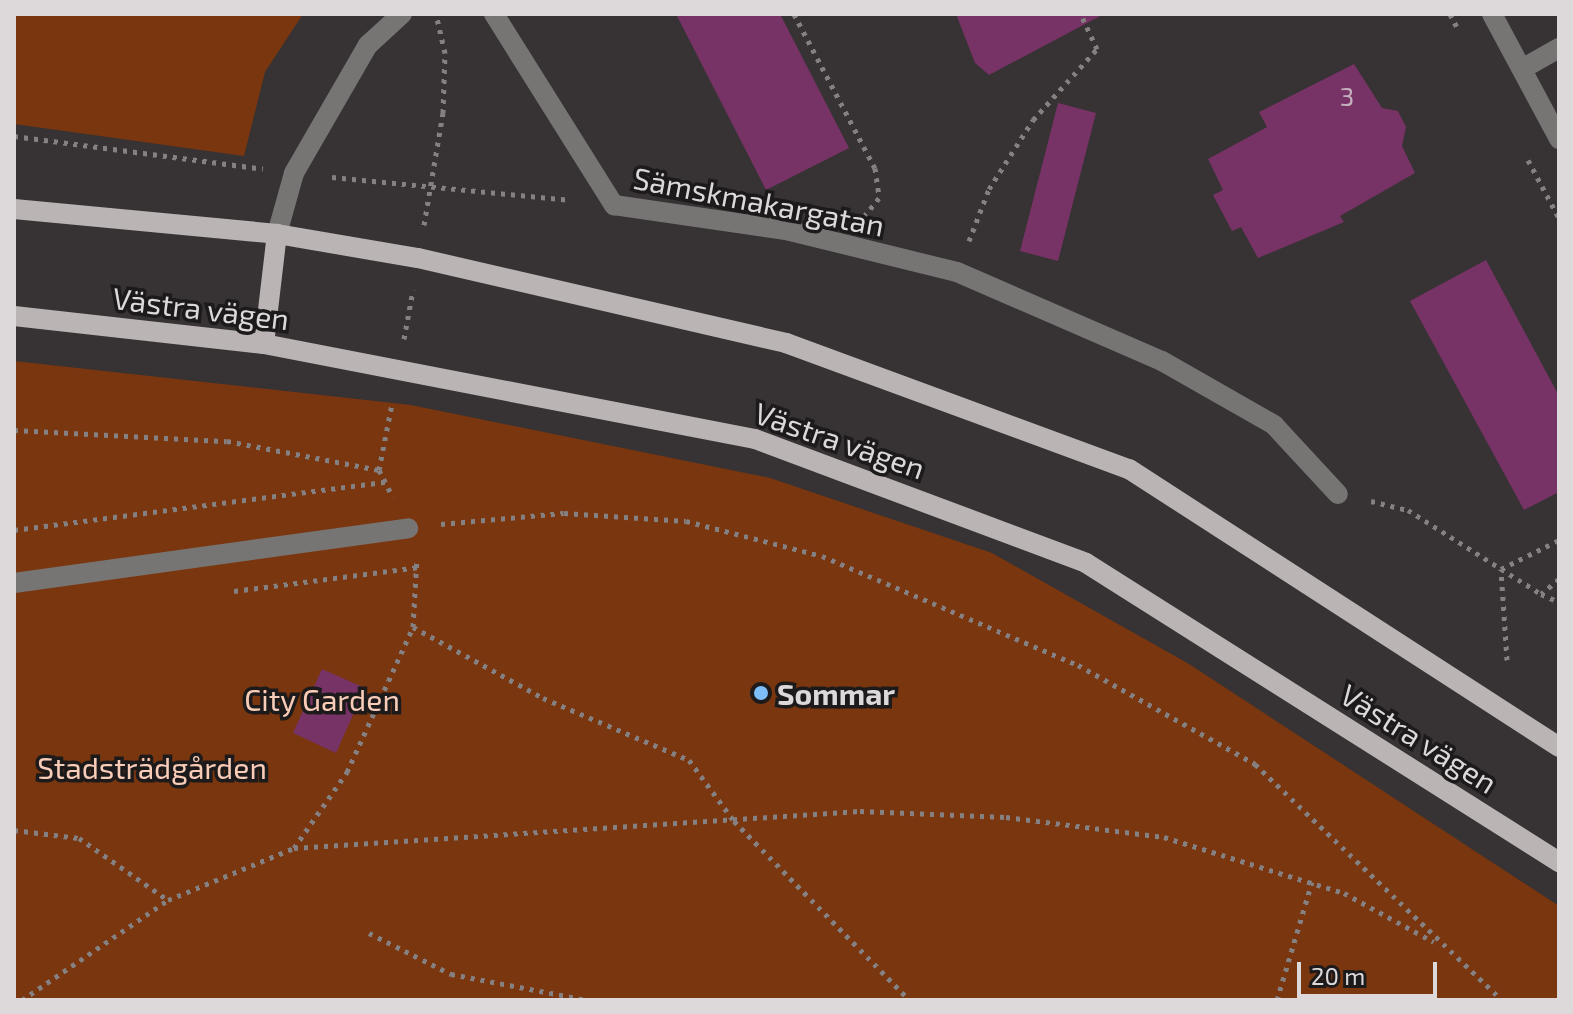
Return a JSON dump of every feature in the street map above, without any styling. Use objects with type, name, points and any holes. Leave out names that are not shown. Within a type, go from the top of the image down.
[{"type":"main road","points":[[14,209],[277,234],[418,258],[786,343],[1129,469],[1559,747]]},
{"type":"main road","points":[[264,344],[277,234]]},
{"type":"main road","name":"Västra vägen","points":[[14,316],[264,344],[399,367],[755,439],[1086,563],[1559,862]]},
{"type":"street","points":[[277,234],[301,161],[368,45],[402,14]]},
{"type":"street","name":"Sämskmakargatan","points":[[494,14],[614,205],[786,230],[957,272],[1162,361],[1274,425],[1338,494]]},
{"type":"street","points":[[1492,14],[1559,139]]},
{"type":"street","points":[[1522,69],[1559,48]]},
{"type":"street","points":[[14,583],[408,528]]},
{"type":"path","points":[[294,848],[347,772],[413,627],[419,567],[408,528],[379,470],[443,113],[445,53],[436,14]]},
{"type":"path","points":[[794,14],[875,168],[879,198],[859,223]]},
{"type":"path","points":[[957,272],[989,189],[1033,120],[1097,49],[1081,14]]},
{"type":"path","points":[[14,430],[227,441],[379,470]]},
{"type":"path","points":[[14,530],[386,482]]},
{"type":"path","points":[[1338,494],[1408,510],[1541,594],[1559,602]]},
{"type":"path","points":[[408,528],[564,513],[686,521],[822,556],[1078,665],[1255,764],[1442,947],[1502,1000]]},
{"type":"path","points":[[1501,569],[1559,540]]},
{"type":"path","points":[[1501,569],[1507,660]]},
{"type":"path","points":[[1541,594],[1559,579]]},
{"type":"path","points":[[413,627],[543,698],[689,760],[734,821],[909,1000]]},
{"type":"path","points":[[22,1000],[168,900],[294,848],[860,811],[1006,817],[1164,837],[1344,893],[1442,947]]},
{"type":"path","points":[[14,830],[79,838],[168,900]]},
{"type":"path","points":[[1277,1000],[1312,882]]},
{"type":"path","points":[[369,933],[451,974],[587,1000]]},
{"type":"green space","points":[[14,14],[303,14],[265,72],[244,156],[14,124]]},
{"type":"green space","name":"City Garden","points":[[14,361],[411,405],[770,478],[992,553],[1189,664],[1559,906],[1559,1000],[14,1000]]},
{"type":"building","points":[[676,14],[780,14],[849,148],[766,190]]},
{"type":"building","points":[[956,14],[1104,14],[989,75],[975,63]]},
{"type":"building","points":[[1354,64],[1382,108],[1398,111],[1406,127],[1402,146],[1415,173],[1340,216],[1344,222],[1258,258],[1241,227],[1232,231],[1213,195],[1223,190],[1208,159],[1267,127],[1259,112]]},
{"type":"building","points":[[1058,103],[1096,113],[1058,261],[1020,251]]},
{"type":"building","points":[[1486,260],[1559,396],[1559,492],[1524,510],[1410,301]]},
{"type":"building","points":[[322,669],[365,688],[336,753],[293,733]]},
{"type":"place","name":"Sommar","points":[[761,693]]},
{"type":"park label","name":"Stadsträdgården","points":[[152,767]]}]
